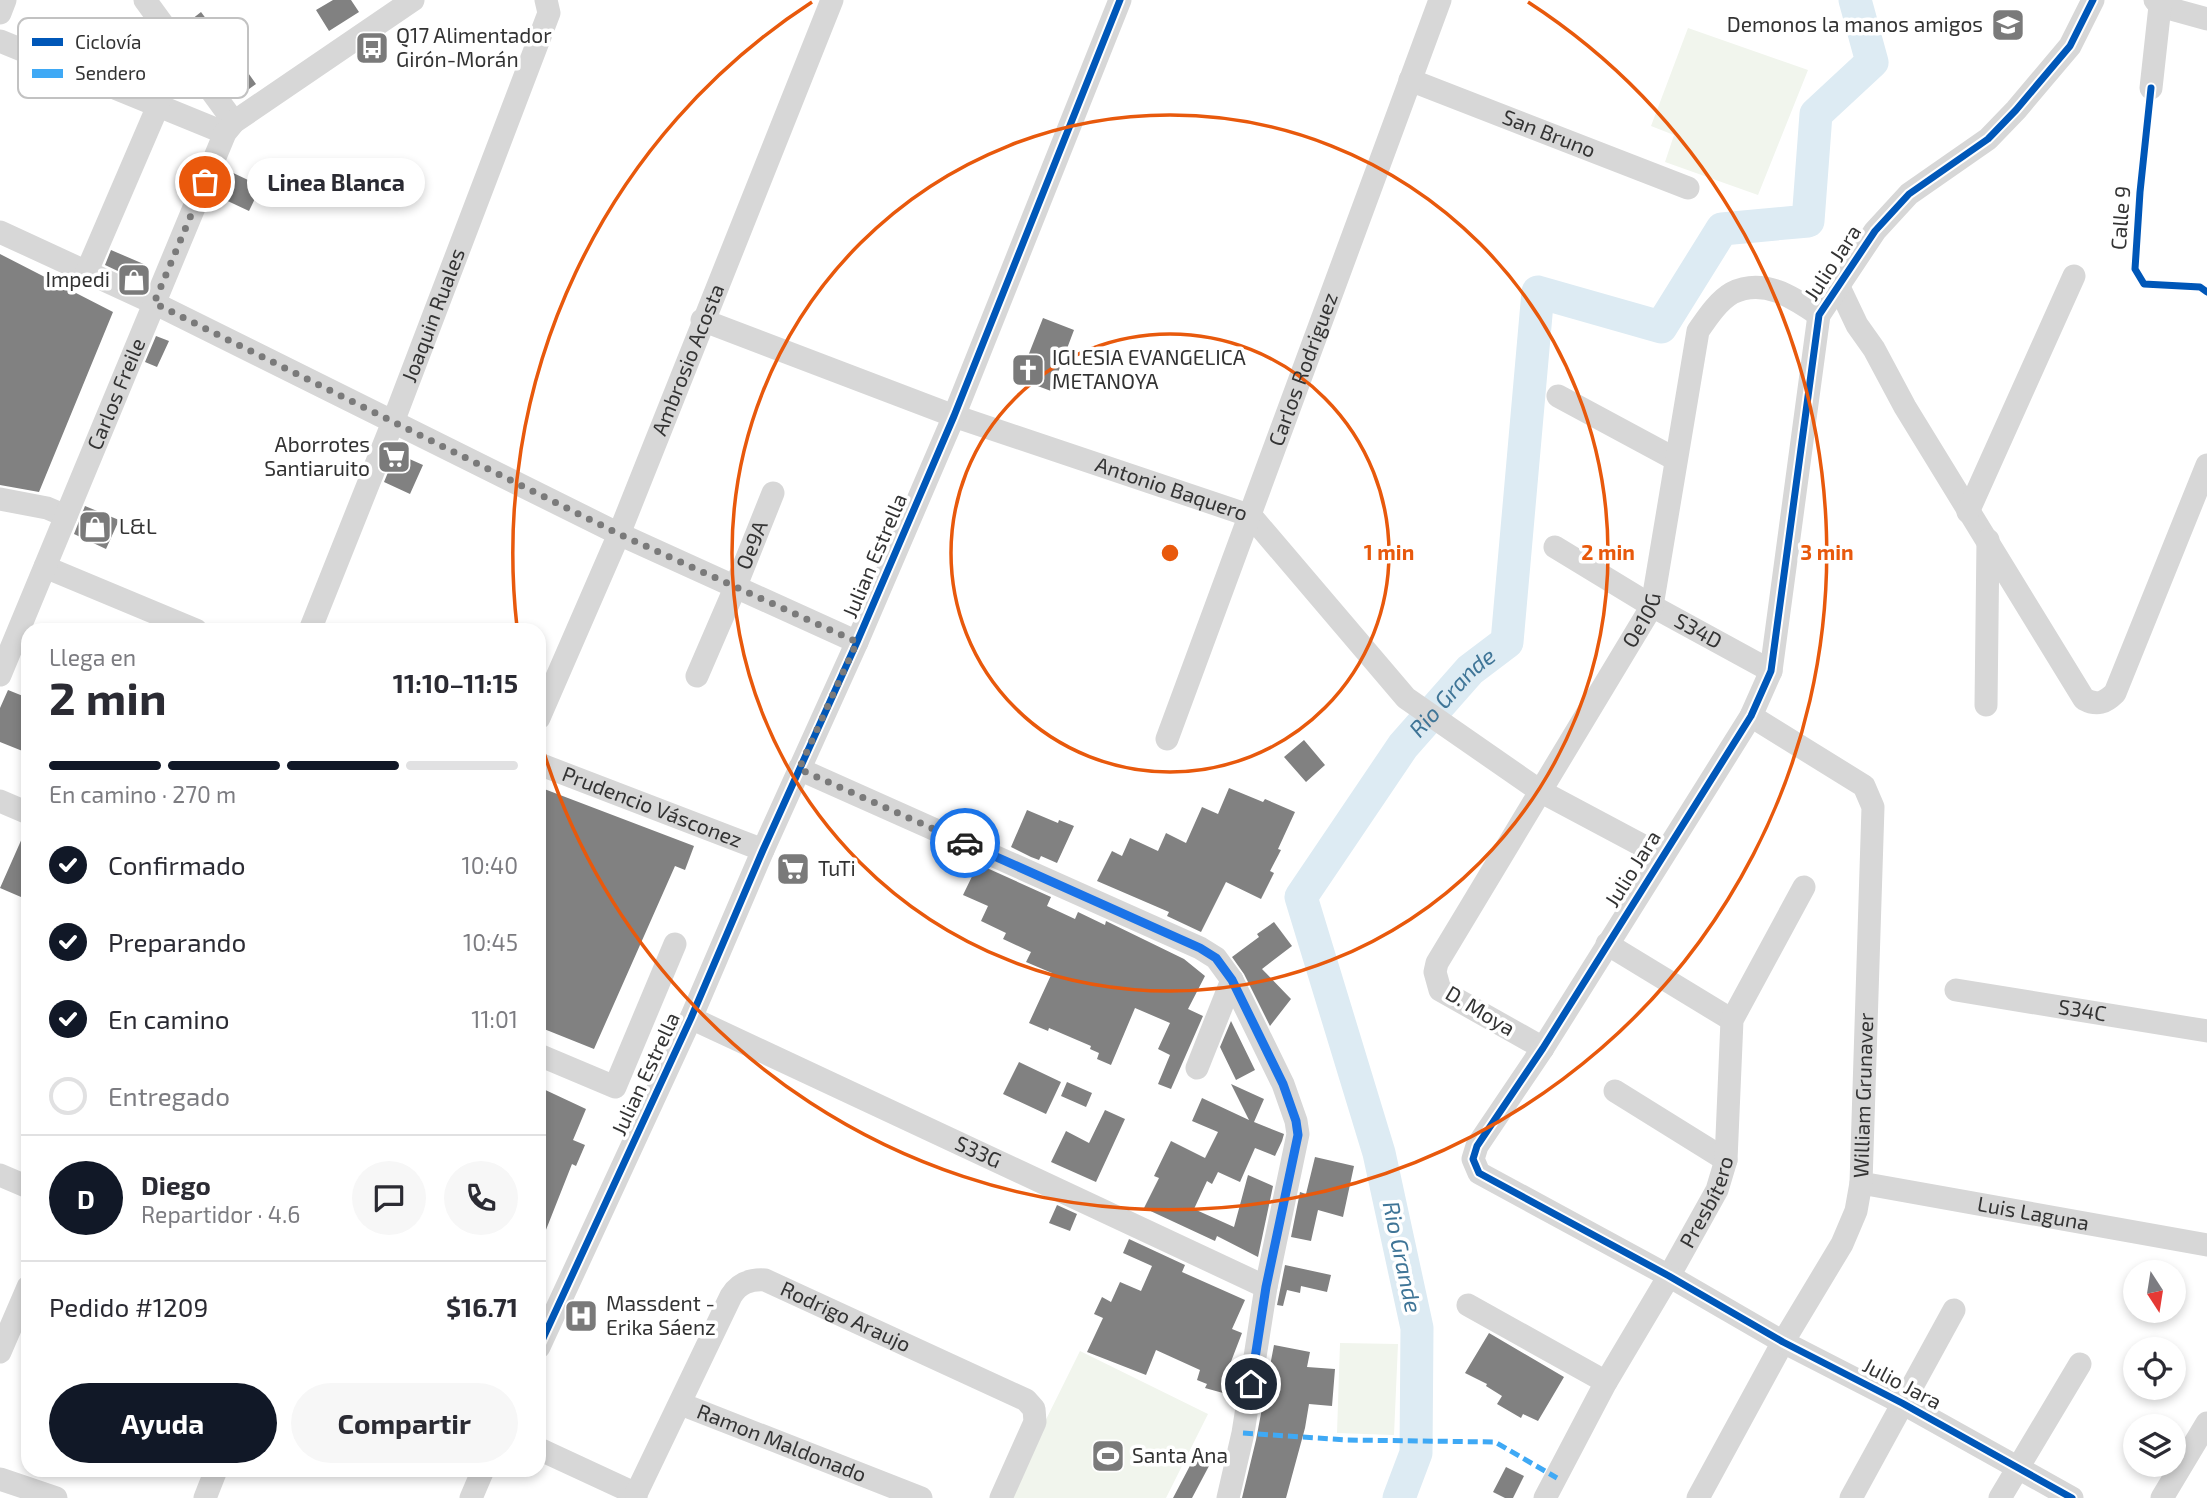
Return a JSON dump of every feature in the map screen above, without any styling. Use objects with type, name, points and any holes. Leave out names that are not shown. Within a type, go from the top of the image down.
[{"type":"street","points":[[0,13],[5,0]]},
{"type":"street","points":[[145,0],[157,18]]},
{"type":"street","points":[[230,128],[413,0]]},
{"type":"street","name":"Joaquin Ruales","points":[[313,623],[393,422],[549,13],[546,0]]},
{"type":"street","name":"Ambrosio Acosta","points":[[546,702],[619,534],[702,320],[832,0]]},
{"type":"street","name":"Julian Estrella","points":[[546,1333],[691,1018],[857,642],[954,416],[1120,0]]},
{"type":"street","name":"Carlos Rodriguez","points":[[1167,739],[1440,0]]},
{"type":"street","name":"Julio Jara","points":[[2072,1498],[1479,1173],[1473,1159],[1477,1146],[1543,1048],[1751,716],[1771,671],[1819,315],[1875,231],[1909,194],[1988,139],[2016,110],[2070,46],[2093,0]]},
{"type":"street","points":[[2151,88],[2157,3],[2207,19]]},
{"type":"street","points":[[0,41],[18,48]]},
{"type":"street","name":"San Bruno","points":[[1410,80],[1688,188]]},
{"type":"street","points":[[139,98],[230,128]]},
{"type":"street","points":[[210,98],[230,128]]},
{"type":"street","points":[[87,271],[158,106]]},
{"type":"street","name":"Carlos Freile","points":[[22,623],[154,303],[230,128]]},
{"type":"street","points":[[0,232],[154,303],[619,534],[857,642]]},
{"type":"street","points":[[1968,512],[2074,276]]},
{"type":"street","points":[[1838,285],[1857,326],[1874,349],[1968,512],[1988,540],[2084,699],[2098,703],[2107,701],[2115,693],[2207,465]]},
{"type":"street","name":"Oe10G","points":[[1437,963],[1652,606],[1698,331],[1713,311],[1731,294],[1750,289],[1771,288],[1789,295],[1819,315]]},
{"type":"street","name":"Antonio Baquero","points":[[702,320],[954,416],[1251,516],[1406,698],[1540,791],[1661,856]]},
{"type":"street","points":[[1558,396],[1675,459]]},
{"type":"street","name":"Oe9A","points":[[697,676],[773,493]]},
{"type":"street","points":[[0,499],[47,508],[66,516]]},
{"type":"street","points":[[1986,705],[1988,540]]},
{"type":"street","name":"S34D","points":[[1555,547],[1652,606],[1771,671]]},
{"type":"street","points":[[45,567],[178,623]]},
{"type":"street","name":"Carlos Freile","points":[[0,675],[21,625]]},
{"type":"street","name":"William Grunaver","points":[[1698,1498],[1783,1342],[1842,1244],[1856,1211],[1861,1183],[1873,807],[1864,786],[1751,716]]},
{"type":"street","name":"Prudencio Vásconez","points":[[546,767],[763,850]]},
{"type":"street","points":[[799,769],[1200,948],[1216,958],[1232,980],[1283,1084],[1298,1135],[1266,1287],[1243,1433],[1228,1498]]},
{"type":"street","points":[[0,801],[21,810]]},
{"type":"street","name":"Presbítero","points":[[1545,1498],[1606,1382],[1717,1190],[1726,1160],[1732,1020],[1804,887]]},
{"type":"street","points":[[615,1087],[675,944]]},
{"type":"street","points":[[1607,944],[1732,1020]]},
{"type":"street","name":"D. Moya","points":[[1437,963],[1435,972],[1440,990],[1543,1048]]},
{"type":"street","points":[[1197,1068],[1232,980]]},
{"type":"street","name":"S34C","points":[[1956,990],[2207,1031]]},
{"type":"street","name":"S33G","points":[[691,1018],[1266,1287]]},
{"type":"street","points":[[546,1058],[652,1104]]},
{"type":"street","points":[[1615,1091],[1726,1160]]},
{"type":"street","points":[[0,1175],[21,1184]]},
{"type":"street","name":"Luis Laguna","points":[[1861,1183],[2207,1245]]},
{"type":"street","name":"Rodrigo Araujo","points":[[636,1496],[735,1289],[749,1281],[765,1280],[1026,1399],[1034,1409],[1035,1422],[1001,1498]]},
{"type":"street","points":[[0,1352],[21,1303]]},
{"type":"street","points":[[1468,1306],[1606,1382]]},
{"type":"street","points":[[1851,1498],[1954,1310]]},
{"type":"street","points":[[2000,1498],[2080,1363]]},
{"type":"street","name":"Ramon Maldonado","points":[[681,1404],[921,1498]]},
{"type":"street","points":[[2173,1495],[2207,1423]]},
{"type":"street","points":[[546,1452],[636,1496]]},
{"type":"street","points":[[205,1498],[213,1477]]},
{"type":"street","points":[[471,1498],[480,1477]]},
{"type":"street","points":[[0,1479],[56,1498]]},
{"type":"shaded area","points":[[1688,28],[1808,70],[1758,195],[1665,162],[1674,135],[1651,126]]},
{"type":"shaded area","points":[[1340,1343],[1398,1344],[1394,1435],[1337,1433]]},
{"type":"shaded area","name":"Santa Ana","points":[[1080,1351],[1208,1414],[1166,1498],[1007,1498]]},
{"type":"building","points":[[333,0],[351,0],[359,12],[329,31],[316,10]]},
{"type":"building","points":[[201,12],[206,18],[193,18]]},
{"type":"building","points":[[248,73],[256,84],[248,90]]},
{"type":"building","points":[[229,171],[261,186],[249,211],[217,196]]},
{"type":"building","points":[[111,250],[146,265],[139,281],[105,265]]},
{"type":"building","points":[[0,254],[113,312],[39,492],[0,485]]},
{"type":"building","points":[[1043,318],[1074,330],[1051,391],[1019,379]]},
{"type":"building","points":[[156,336],[169,341],[157,367],[145,362]]},
{"type":"building","points":[[396,453],[423,465],[410,494],[384,482]]},
{"type":"building","name":"L&L","points":[[85,506],[119,520],[106,549],[74,534]]},
{"type":"building","points":[[8,690],[21,695],[21,750],[0,742],[0,708]]},
{"type":"building","points":[[1304,740],[1325,765],[1306,782],[1284,757]]},
{"type":"building","points":[[1229,788],[1295,812],[1270,871],[1274,873],[1261,899],[1226,882],[1201,932],[1167,916],[1169,912],[1097,881],[1112,851],[1122,856],[1130,838],[1158,851],[1166,833],[1186,843],[1202,807],[1218,814]]},
{"type":"building","points":[[546,790],[694,846],[685,870],[675,866],[594,1049],[546,1030]]},
{"type":"building","points":[[1027,810],[1058,823],[1059,820],[1074,826],[1057,863],[1041,856],[1039,860],[1011,847]]},
{"type":"building","points":[[21,841],[21,897],[0,888]]},
{"type":"building","points":[[978,864],[1051,897],[1047,906],[1075,919],[1078,912],[1105,925],[1106,921],[1184,959],[1205,976],[1188,1009],[1203,1016],[1171,1089],[1158,1084],[1170,1055],[1158,1049],[1170,1023],[1135,1008],[1111,1065],[1097,1059],[1099,1053],[1090,1049],[1091,1046],[1049,1028],[1048,1031],[1029,1023],[1052,973],[1026,962],[1031,952],[1003,939],[1006,933],[981,921],[988,906],[963,895]]},
{"type":"building","points":[[1274,922],[1292,946],[1262,969],[1291,999],[1270,1026],[1244,974],[1232,957]]},
{"type":"building","points":[[1231,1021],[1255,1070],[1236,1080],[1220,1047]]},
{"type":"building","points":[[1019,1062],[1061,1082],[1046,1114],[1003,1094]]},
{"type":"building","points":[[1067,1082],[1092,1093],[1086,1107],[1061,1096]]},
{"type":"building","points":[[1231,1084],[1264,1099],[1254,1122],[1284,1134],[1282,1141],[1275,1156],[1255,1148],[1240,1182],[1218,1172],[1212,1184],[1207,1181],[1194,1209],[1234,1227],[1248,1175],[1273,1186],[1258,1257],[1217,1236],[1215,1241],[1144,1208],[1159,1178],[1154,1176],[1171,1141],[1205,1158],[1218,1132],[1192,1121],[1202,1098],[1249,1120]]},
{"type":"building","points":[[546,1090],[586,1109],[573,1140],[585,1145],[576,1166],[572,1164],[546,1230]]},
{"type":"building","points":[[1105,1110],[1125,1119],[1096,1182],[1051,1162],[1066,1131],[1089,1143]]},
{"type":"building","points":[[1315,1157],[1354,1166],[1343,1217],[1318,1210],[1311,1241],[1291,1237],[1300,1192],[1306,1194]]},
{"type":"building","points":[[1057,1205],[1077,1214],[1070,1231],[1049,1223]]},
{"type":"building","points":[[1129,1239],[1185,1265],[1182,1272],[1245,1300],[1232,1329],[1242,1333],[1227,1372],[1230,1373],[1223,1393],[1205,1388],[1207,1384],[1197,1380],[1200,1370],[1156,1350],[1146,1375],[1087,1352],[1103,1318],[1094,1314],[1102,1297],[1111,1302],[1120,1282],[1141,1291],[1152,1266],[1123,1253]]},
{"type":"building","points":[[1285,1265],[1331,1275],[1327,1292],[1301,1286],[1300,1293],[1287,1290],[1283,1306],[1277,1305]]},
{"type":"building","points":[[1489,1333],[1564,1377],[1538,1421],[1523,1414],[1521,1418],[1497,1404],[1502,1396],[1486,1386],[1487,1384],[1465,1373]]},
{"type":"building","points":[[1274,1345],[1310,1352],[1307,1367],[1335,1369],[1332,1406],[1309,1404],[1286,1498],[1242,1498],[1256,1440]]},
{"type":"building","points":[[1194,1458],[1209,1466],[1192,1498],[1173,1498]]},
{"type":"building","points":[[1506,1467],[1524,1476],[1513,1498],[1505,1498],[1493,1492]]},
{"type":"waterway","name":"Rio Grande","points":[[1399,1498],[1416,1453],[1417,1328],[1379,1153],[1301,897],[1403,746],[1470,670],[1507,642],[1538,292],[1661,327],[1722,229],[1808,221],[1816,114],[1872,62],[1855,0]]},
{"type":"marked path","points":[[1243,1433],[1347,1440],[1495,1442],[1557,1478]]},
{"type":"cycle path","points":[[546,1332],[691,1018],[857,642],[954,416],[1120,0]]},
{"type":"cycle path","points":[[2072,1498],[1479,1173],[1473,1159],[1477,1146],[1543,1048],[1751,716],[1771,671],[1819,315],[1875,231],[1909,194],[1988,139],[2016,110],[2070,46],[2093,0]]},
{"type":"cycle path","name":"Calle 9","points":[[2151,88],[2135,269],[2144,284],[2200,287],[2207,292]]},
{"type":"way so far","points":[[205,182],[154,303],[619,534],[857,642],[799,769],[965,843]]},
{"type":"place","name":"Demonos la manos amigos","points":[[2008,25]]},
{"type":"place","name":"Q17 Alimentador Girón-Morán","points":[[372,48]]},
{"type":"place","name":"Linea Blanca","points":[[205,182]]},
{"type":"place","name":"Impedi","points":[[134,280]]},
{"type":"place","name":"IGLESIA EVANGELICA METANOYA","points":[[1028,370]]},
{"type":"place","name":"Aborrotes Santiaruito","points":[[394,457]]},
{"type":"place","name":"L&L","points":[[95,527]]},
{"type":"place","name":"TuTi","points":[[793,869]]},
{"type":"place","name":"Massdent - Erika Sáenz","points":[[581,1316]]},
{"type":"place","name":"Santa Ana","points":[[1108,1456]]},
{"type":"route","points":[[965,843],[1200,948],[1216,958],[1232,980],[1283,1084],[1298,1135],[1266,1287],[1251,1384]]}]
